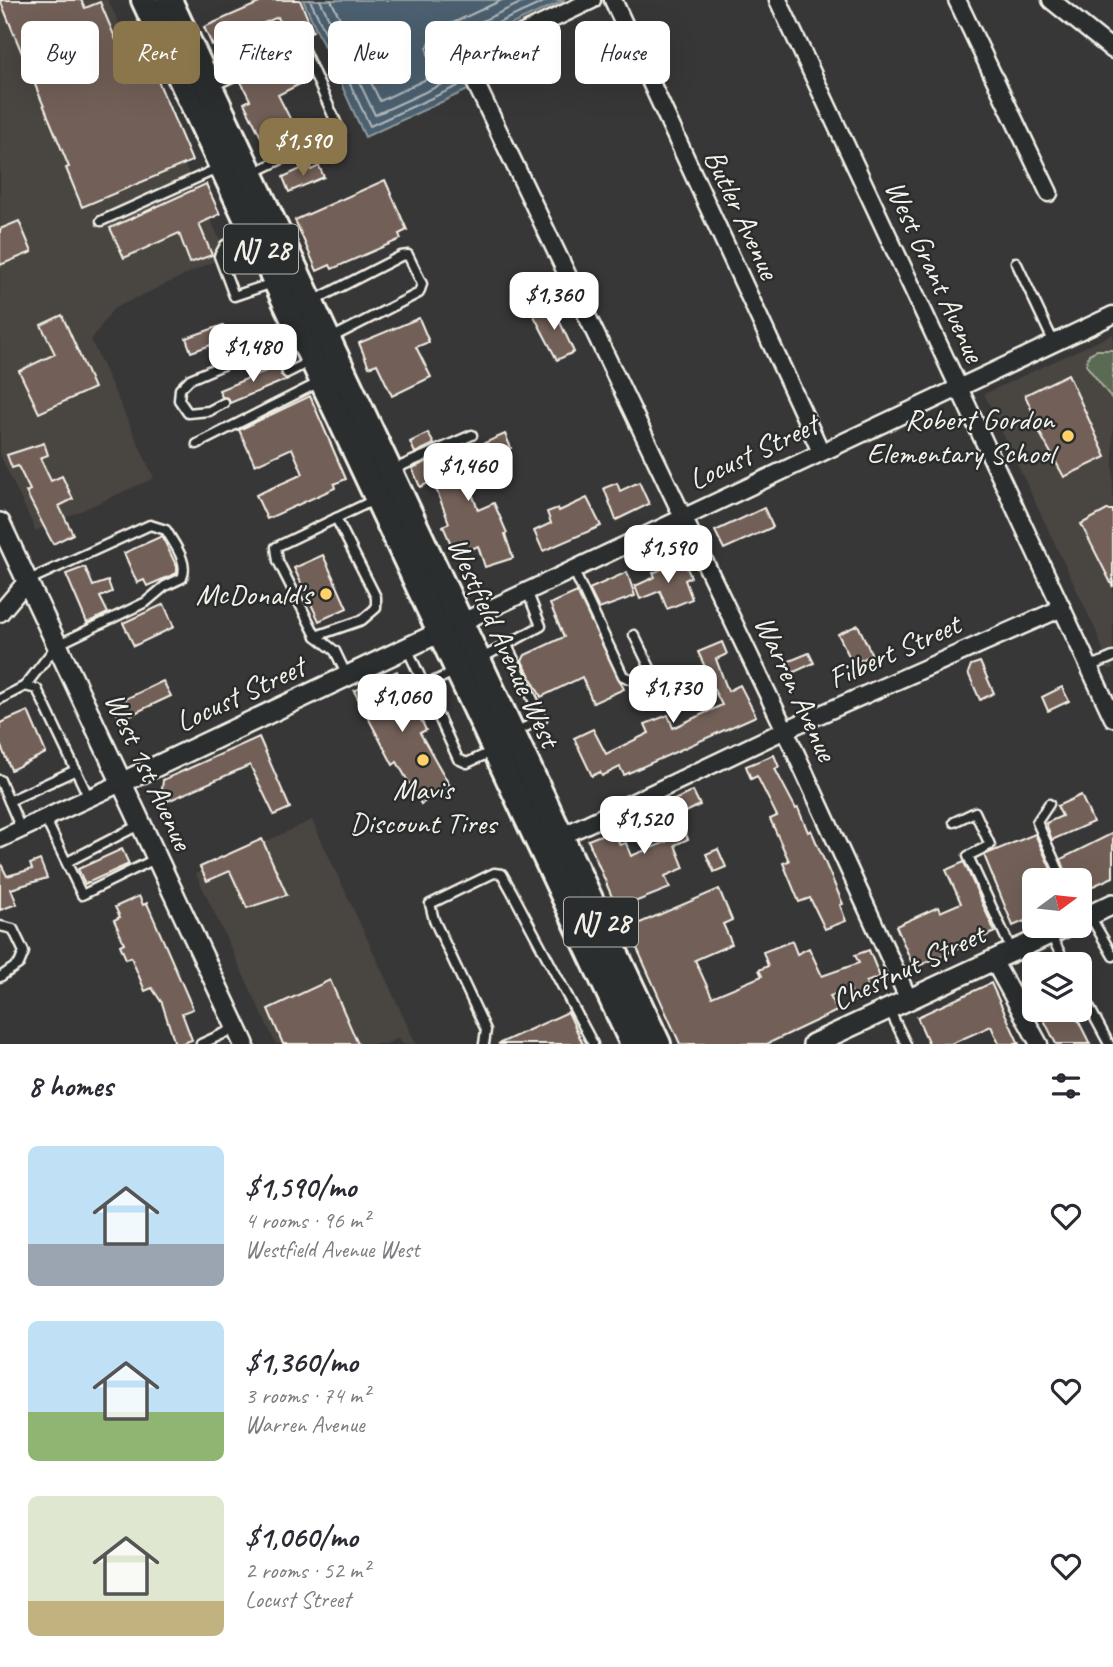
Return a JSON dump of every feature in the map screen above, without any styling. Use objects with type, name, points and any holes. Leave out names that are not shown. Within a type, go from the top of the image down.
[{"type":"main road","name":"Westfield Avenue West","points":[[144,0],[168,16],[210,88],[250,174],[318,370],[377,498],[450,628],[504,742],[633,1044]]},
{"type":"main road","name":"Westfield Avenue West","points":[[168,16],[222,167],[277,282],[302,319],[327,340],[389,471],[450,628]]},
{"type":"main road","name":"Westfield Avenue West","points":[[504,742],[560,836],[658,1044]]},
{"type":"street","name":"Warren Avenue","points":[[592,0],[465,61],[785,730],[909,1000]]},
{"type":"street","name":"Butler Avenue","points":[[613,0],[821,452]]},
{"type":"street","name":"West Grant Avenue","points":[[778,0],[1113,718]]},
{"type":"street","points":[[957,0],[1049,193]]},
{"type":"street","points":[[1051,0],[1113,50]]},
{"type":"street","name":"Locust Street","points":[[0,839],[1113,316]]},
{"type":"street","name":"West 1st Avenue","points":[[0,523],[240,1036]]},
{"type":"street","points":[[0,613],[27,581]]},
{"type":"street","name":"Filbert Street","points":[[560,836],[785,730],[1062,608]]},
{"type":"street","name":"Chestnut Street","points":[[1092,914],[1113,904]]},
{"type":"street","name":"Chestnut Street","points":[[813,1044],[1040,938]]},
{"type":"street","points":[[993,960],[1038,1044]]},
{"type":"lane","points":[[210,88],[301,44],[340,131],[250,174]]},
{"type":"lane","points":[[102,221],[222,167]]},
{"type":"lane","points":[[252,231],[225,245],[219,256],[234,296],[277,282]]},
{"type":"lane","points":[[224,403],[209,411],[188,413],[179,400],[180,389],[190,379],[302,319],[321,297],[401,256],[408,255],[422,288],[327,340]]},
{"type":"lane","points":[[1016,262],[1054,343]]},
{"type":"lane","points":[[286,373],[318,370]]},
{"type":"lane","points":[[197,444],[318,370]]},
{"type":"lane","points":[[389,471],[472,435]]},
{"type":"lane","points":[[347,676],[335,651],[316,636],[276,551],[278,545],[377,498]]},
{"type":"lane","points":[[316,636],[362,620],[376,608],[376,597],[336,518]]},
{"type":"lane","points":[[0,699],[25,686],[57,645],[146,602],[165,586],[182,578],[185,571],[181,555],[166,530],[150,525],[27,581]]},
{"type":"lane","points":[[573,569],[623,676],[638,682],[645,680],[651,670],[634,635]]},
{"type":"lane","points":[[424,686],[541,626],[527,591]]},
{"type":"lane","points":[[407,648],[461,762],[504,742],[542,719],[507,645]]},
{"type":"lane","points":[[1089,667],[1113,657]]},
{"type":"lane","points":[[25,686],[37,689],[89,798]]},
{"type":"lane","points":[[9,801],[76,770]]},
{"type":"lane","points":[[0,780],[22,829]]},
{"type":"lane","points":[[1049,804],[1037,822],[1058,868]]},
{"type":"lane","points":[[954,822],[975,812],[990,845],[968,856],[1012,951]]},
{"type":"lane","points":[[46,818],[82,895],[157,858]]},
{"type":"lane","points":[[67,862],[141,824]]},
{"type":"lane","points":[[484,1044],[486,1030],[433,920],[430,904],[494,873],[502,874],[593,1044]]},
{"type":"lane","points":[[0,926],[13,929],[24,952],[19,964],[0,977]]},
{"type":"lane","points":[[1092,937],[1113,956]]},
{"type":"lane","points":[[889,1009],[906,1044]]},
{"type":"lane","points":[[1092,1012],[1109,1044]]},
{"type":"lane","points":[[201,1044],[240,1036]]},
{"type":"shaded area","points":[[0,0],[108,0],[118,21],[113,21],[113,84],[147,84],[227,255],[113,309],[91,340],[154,478],[36,531],[0,455]]},
{"type":"shaded area","points":[[1113,334],[1113,668],[1109,670],[1097,633],[984,394]]},
{"type":"shaded area","points":[[312,820],[416,1044],[402,1044],[399,1038],[386,1044],[276,1044],[196,874]]},
{"type":"green space","points":[[1097,350],[1113,350],[1113,400],[1086,365],[1089,354]]},
{"type":"water","points":[[303,0],[565,0],[519,21],[425,21],[425,84],[468,84],[470,89],[365,137],[341,84],[411,84],[411,21],[328,21],[328,55]]},
{"type":"building","points":[[0,0],[81,0],[85,8],[100,2],[113,33],[113,84],[159,84],[192,161],[82,207],[66,168],[69,167],[35,84],[99,84],[99,21],[21,21],[21,51]]},
{"type":"building","points":[[266,0],[300,0],[309,21],[280,21],[278,17],[269,21],[218,21]]},
{"type":"building","points":[[214,23],[214,44],[212,45],[204,27]]},
{"type":"building","points":[[242,84],[300,84],[278,95],[302,142],[271,157],[244,103],[250,100]]},
{"type":"building","points":[[309,165],[311,170],[319,166],[324,177],[289,192],[283,177]]},
{"type":"building","points":[[385,180],[407,230],[399,234],[401,239],[332,269],[330,265],[317,271],[295,220]]},
{"type":"building","points":[[206,184],[220,214],[199,224],[212,255],[190,263],[179,233],[124,258],[110,228]]},
{"type":"building","points":[[19,221],[32,252],[0,265],[0,229]]},
{"type":"building","points":[[552,305],[574,352],[557,360],[533,314]]},
{"type":"building","points":[[62,315],[94,388],[39,413],[19,371],[55,354],[41,325]]},
{"type":"building","points":[[419,318],[429,342],[416,347],[431,377],[392,396],[377,364],[369,367],[359,343]]},
{"type":"building","points":[[223,325],[228,339],[191,352],[186,338]]},
{"type":"building","points":[[283,364],[281,375],[288,379],[230,403],[228,398],[222,397],[219,390]]},
{"type":"building","name":"Robert Gordon Elementary School","points":[[1068,374],[1106,457],[1064,477],[1030,415],[1033,413],[1025,395]]},
{"type":"building","points":[[310,396],[346,479],[334,484],[335,488],[267,519],[256,495],[303,474],[292,448],[255,465],[239,430]]},
{"type":"building","points":[[428,433],[434,444],[415,453],[410,442]]},
{"type":"building","points":[[505,434],[511,448],[463,468],[478,510],[494,503],[507,533],[505,534],[513,558],[485,567],[478,546],[456,556],[443,526],[449,523],[433,481],[420,487],[412,468],[455,450],[457,455]]},
{"type":"building","points":[[44,443],[48,455],[40,458],[51,481],[62,476],[73,499],[59,506],[73,534],[53,544],[26,492],[30,490],[18,466],[12,468],[7,455]]},
{"type":"building","points":[[639,482],[649,504],[616,520],[604,488],[617,483],[620,491]]},
{"type":"building","points":[[587,498],[601,526],[543,551],[534,531],[551,523],[547,512],[558,508],[559,511]]},
{"type":"building","points":[[764,508],[773,527],[724,549],[715,531]]},
{"type":"building","points":[[1107,510],[1113,510],[1113,587],[1081,524]]},
{"type":"building","points":[[162,536],[177,567],[177,573],[147,586],[144,580],[137,583],[124,553]]},
{"type":"building","points":[[323,555],[347,608],[319,621],[294,568]]},
{"type":"building","points":[[683,559],[691,577],[685,580],[692,599],[667,609],[660,591],[640,599],[635,586],[655,577],[653,573]]},
{"type":"building","points":[[85,567],[93,586],[108,581],[112,592],[100,597],[108,613],[87,623],[66,574]]},
{"type":"building","points":[[627,572],[635,596],[599,609],[589,589]]},
{"type":"building","points":[[577,592],[624,689],[593,703],[582,677],[541,697],[522,661],[525,655],[564,637],[550,604]]},
{"type":"building","points":[[164,604],[174,627],[134,646],[123,623]]},
{"type":"building","points":[[858,625],[872,655],[853,664],[838,634]]},
{"type":"building","points":[[722,642],[727,654],[716,659],[728,691],[740,685],[756,716],[624,775],[620,767],[602,776],[600,772],[592,776],[574,738],[593,729],[606,754],[649,733],[645,724],[668,715],[673,728],[722,705],[711,684],[688,692],[683,677],[706,669],[698,652]]},
{"type":"building","points":[[809,653],[814,663],[792,673],[787,662]]},
{"type":"building","points":[[980,662],[994,693],[980,700],[968,673],[971,665]]},
{"type":"building","points":[[397,671],[426,730],[420,733],[450,786],[421,804],[397,762],[393,765],[354,691]]},
{"type":"building","points":[[163,681],[171,696],[120,720],[113,705]]},
{"type":"building","points":[[1062,687],[1069,701],[1048,711],[1042,697]]},
{"type":"building","points":[[28,711],[46,753],[11,770],[0,744],[0,723]]},
{"type":"building","points":[[259,737],[290,808],[274,815],[250,765],[168,801],[162,789],[163,780]]},
{"type":"building","points":[[774,755],[779,767],[775,769],[796,809],[798,808],[808,832],[811,830],[843,904],[840,905],[846,921],[825,929],[810,898],[799,902],[783,863],[789,861],[770,819],[777,816],[757,776],[751,779],[746,766]]},
{"type":"building","points":[[693,791],[700,805],[678,816],[688,839],[675,845],[684,868],[665,876],[670,888],[617,909],[588,840],[613,830],[620,845],[626,843],[631,856],[666,842],[651,811]]},
{"type":"building","points":[[1081,795],[1093,822],[1052,840],[1046,823],[1062,816],[1057,806]]},
{"type":"building","points":[[1113,833],[1113,877],[1092,887],[1092,868],[1064,868],[1061,859]]},
{"type":"building","points":[[1035,834],[1051,868],[1022,868],[1022,922],[1013,926],[984,855]]},
{"type":"building","points":[[262,839],[287,895],[247,908],[230,871],[207,881],[200,867]]},
{"type":"building","points":[[122,849],[129,864],[85,884],[78,869]]},
{"type":"building","points":[[718,849],[726,867],[714,872],[706,854]]},
{"type":"building","points":[[40,860],[47,878],[11,889],[17,904],[0,910],[0,862],[7,876],[32,869],[30,864]]},
{"type":"building","points":[[964,862],[995,932],[914,968],[896,926],[938,907],[940,912],[961,903],[946,870]]},
{"type":"building","points":[[719,889],[732,920],[723,924],[732,944],[695,960],[712,997],[762,976],[759,970],[768,966],[763,952],[792,941],[797,954],[809,948],[822,976],[859,963],[855,955],[869,950],[880,977],[866,982],[870,995],[855,1001],[850,989],[830,996],[837,1011],[767,1044],[680,1044],[628,928]]},
{"type":"building","points":[[139,896],[143,905],[147,903],[193,1009],[182,1013],[192,1040],[180,1044],[175,1044],[162,1003],[152,988],[145,991],[131,957],[126,959],[120,945],[124,943],[114,920],[120,917],[115,907]]},
{"type":"building","points":[[330,980],[358,1044],[283,1044],[268,1009]]},
{"type":"building","points":[[991,983],[1019,1044],[999,1044],[991,1026],[951,1044],[929,1044],[917,1017]]},
{"type":"building","points":[[568,1012],[583,1044],[498,1044]]},
{"type":"building","points":[[1045,1022],[1079,1022],[1090,1044],[1056,1044]]},
{"type":"place","name":"Robert Gordon Elementary School","points":[[1068,436]]},
{"type":"place","name":"McDonald's","points":[[326,594]]},
{"type":"place","name":"Mavis Discount Tires","points":[[423,760]]}]
